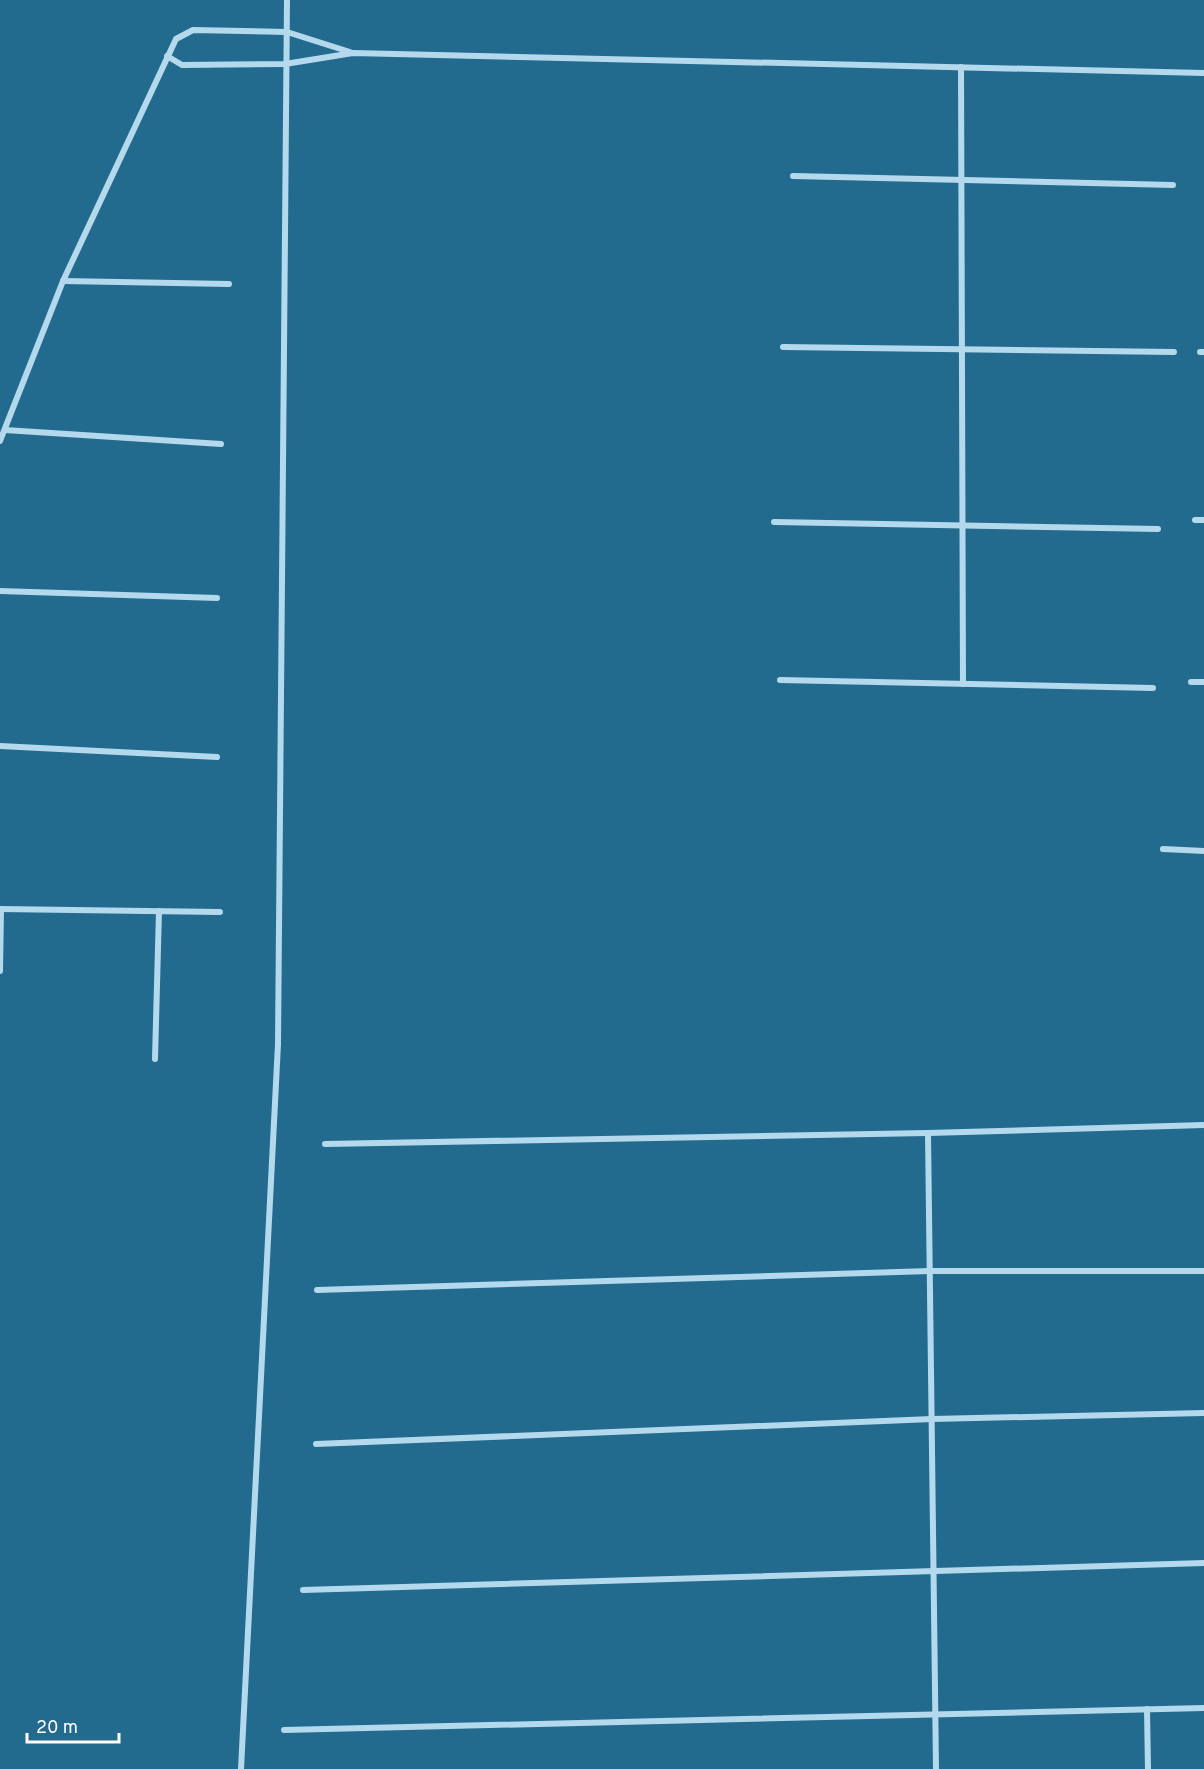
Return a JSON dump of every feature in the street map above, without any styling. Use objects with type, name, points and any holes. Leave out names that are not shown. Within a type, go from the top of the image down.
[{"type":"street","points":[[240,1769],[279,1044],[287,0]]},
{"type":"street","points":[[0,441],[63,281],[176,39],[193,30],[287,32],[353,53]]},
{"type":"street","points":[[167,56],[182,65],[285,64],[353,53],[1204,73]]},
{"type":"street","points":[[961,67],[963,684]]},
{"type":"street","points":[[793,176],[1173,185]]},
{"type":"street","points":[[63,281],[229,284]]},
{"type":"street","points":[[783,347],[1174,352]]},
{"type":"street","points":[[5,430],[221,444]]},
{"type":"street","points":[[1195,520],[1204,520]]},
{"type":"street","points":[[774,522],[1158,529]]},
{"type":"street","points":[[0,591],[217,598]]},
{"type":"street","points":[[780,680],[1153,688]]},
{"type":"street","points":[[1191,682],[1204,682]]},
{"type":"street","points":[[0,746],[217,757]]},
{"type":"street","points":[[1163,849],[1204,851]]},
{"type":"street","points":[[0,971],[1,909],[220,912]]},
{"type":"street","points":[[155,1059],[159,912]]},
{"type":"street","points":[[325,1144],[928,1133],[1204,1125]]},
{"type":"street","points":[[928,1133],[936,1769]]},
{"type":"street","points":[[317,1290],[930,1271],[1204,1271]]},
{"type":"street","points":[[316,1444],[932,1419],[1204,1413]]},
{"type":"street","points":[[303,1590],[933,1569],[1204,1563]]},
{"type":"street","points":[[284,1730],[1204,1708]]},
{"type":"street","points":[[1147,1709],[1148,1769]]}]
